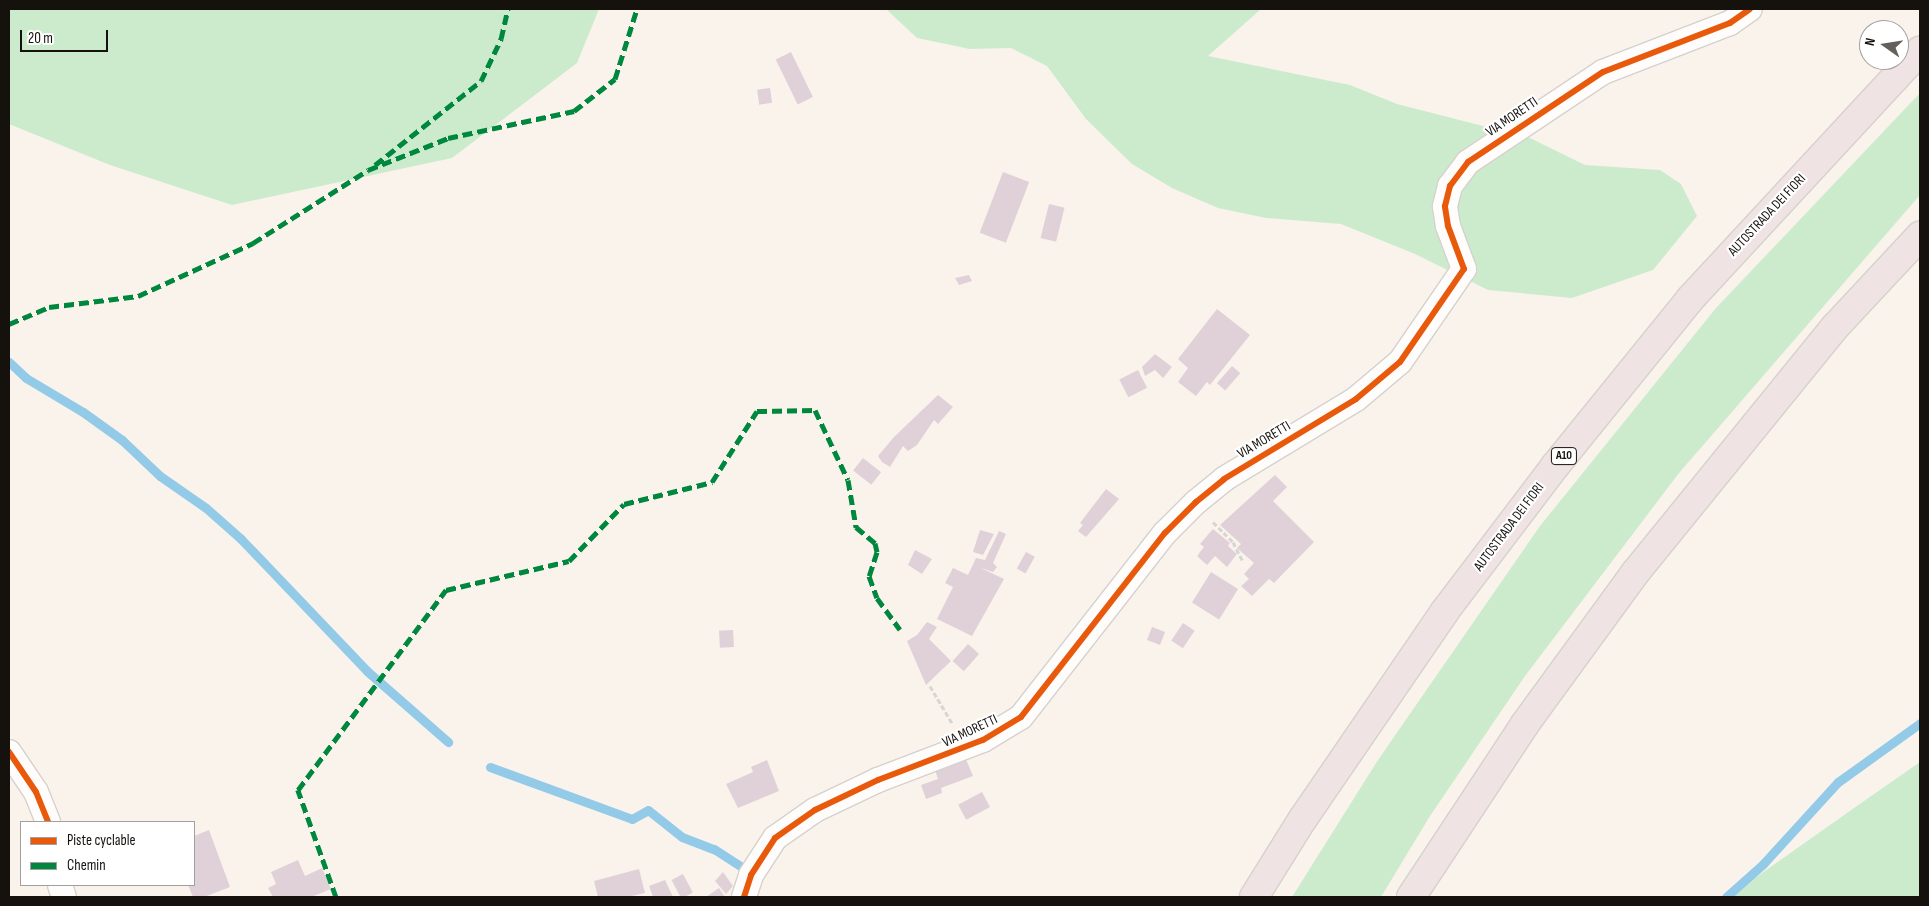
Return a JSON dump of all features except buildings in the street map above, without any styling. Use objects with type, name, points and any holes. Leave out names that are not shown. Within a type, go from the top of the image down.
[{"type":"highway","name":"AUTOSTRADA DEI FIORI","points":[[1254,897],[1302,820],[1445,611],[1555,466],[1691,298],[1920,51]]},
{"type":"highway","points":[[1411,897],[1525,724],[1635,573],[1835,326],[1920,236]]},
{"type":"street","name":"VIA MORETTI","points":[[744,897],[751,875],[776,838],[807,815],[878,780],[984,740],[1021,717],[1159,541],[1194,505],[1224,479],[1356,399],[1400,362],[1464,269],[1448,226],[1446,206],[1450,186],[1468,162],[1603,72],[1730,23],[1750,9]]},
{"type":"street","points":[[9,752],[36,792],[48,821]]},
{"type":"path","points":[[1194,505],[1233,542],[1243,562]]},
{"type":"green space","points":[[9,9],[599,9],[577,63],[452,158],[232,205],[110,165],[9,124]]},
{"type":"green space","points":[[886,9],[1261,9],[1208,56],[1350,85],[1397,104],[1530,138],[1585,165],[1660,170],[1681,184],[1697,216],[1653,270],[1572,298],[1488,290],[1415,254],[1341,224],[1266,218],[1218,208],[1172,188],[1132,164],[1086,119],[1047,66],[1011,48],[970,49],[917,38]]},
{"type":"green space","points":[[1920,93],[1920,195],[1679,473],[1525,676],[1430,816],[1381,897],[1292,897],[1378,760],[1540,526],[1716,308]]},
{"type":"green space","points":[[1920,762],[1920,897],[1728,897],[1854,808]]},
{"type":"waterway","points":[[9,362],[26,378],[83,412],[122,440],[160,476],[206,508],[241,539],[367,671],[448,742]]},
{"type":"waterway","points":[[1726,897],[1763,864],[1838,782],[1920,723]]},
{"type":"waterway","points":[[490,767],[632,819],[648,810],[682,837],[714,849],[739,865]]},
{"type":"marked path","points":[[375,165],[481,81],[501,39],[508,9]]},
{"type":"marked path","points":[[9,324],[49,307],[138,296],[253,243],[368,170],[448,138],[574,111],[615,79],[637,9]]},
{"type":"marked path","points":[[336,897],[298,790],[446,590],[569,561],[624,504],[712,482],[757,411],[815,410],[848,480],[856,527],[875,543],[877,552],[869,576],[877,598],[900,630]]},
{"type":"cycle path","points":[[744,897],[751,875],[775,838],[815,810],[878,780],[983,740],[1021,717],[1165,533],[1196,502],[1224,479],[1356,399],[1400,362],[1464,269],[1448,226],[1445,206],[1450,186],[1468,162],[1603,72],[1730,23],[1750,9]]},
{"type":"cycle path","points":[[9,752],[36,792],[48,821]]}]
